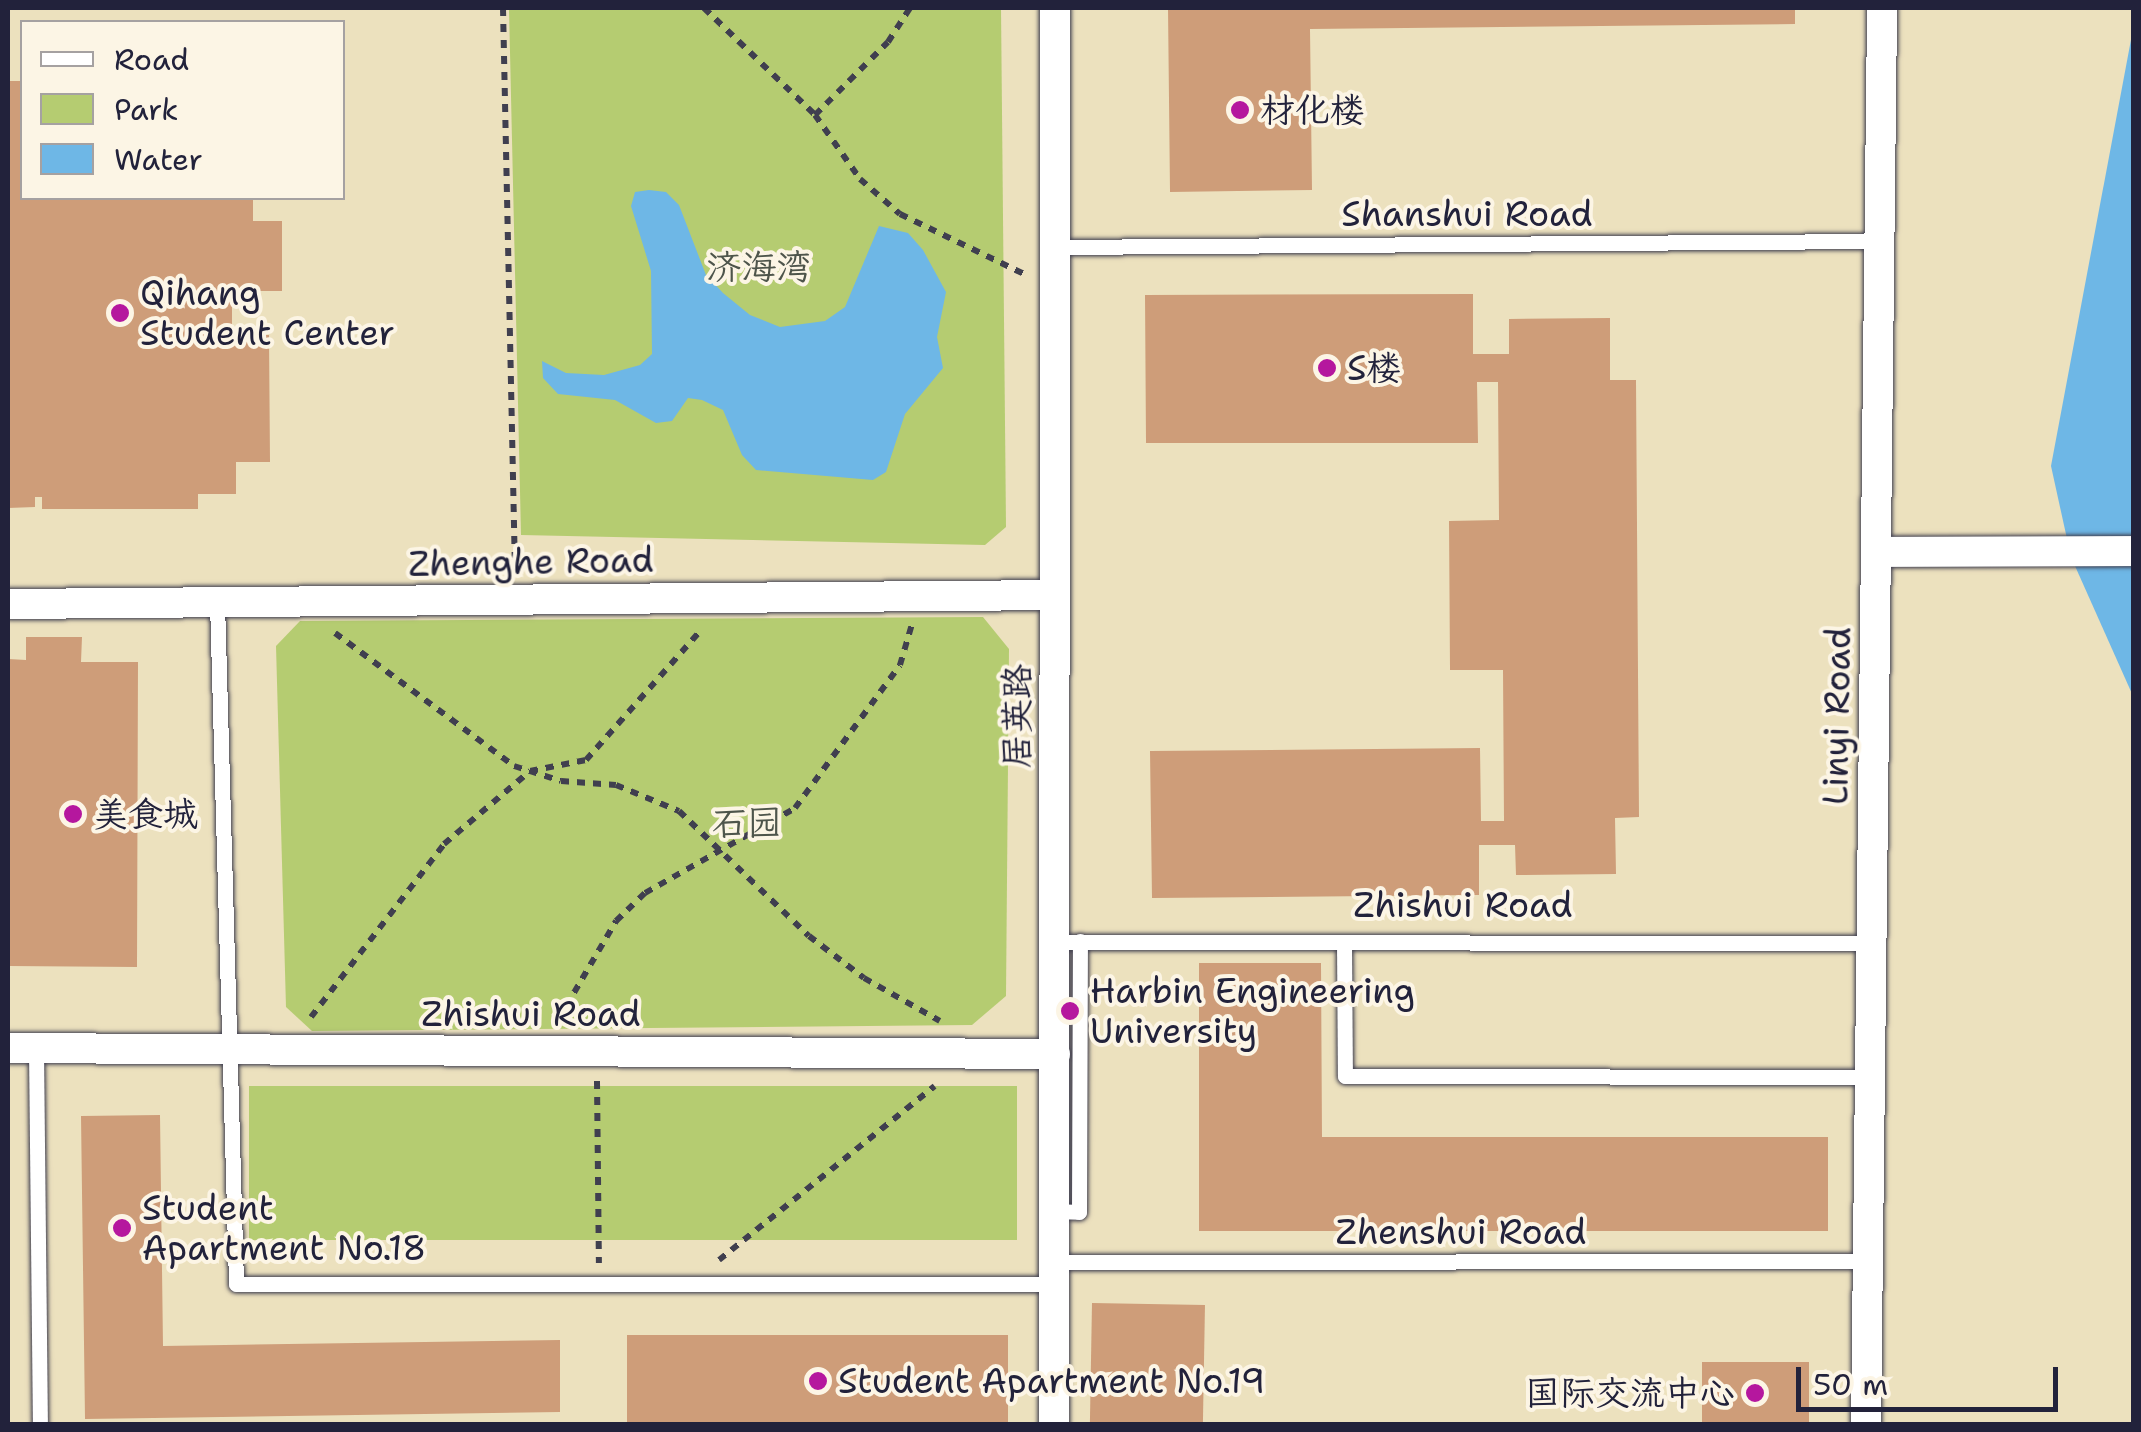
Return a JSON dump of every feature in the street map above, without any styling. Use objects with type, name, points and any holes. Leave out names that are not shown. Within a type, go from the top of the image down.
[{"type":"street","name":"居英路","points":[[1054,1424],[1054,1054],[1067,942],[1055,595],[1055,8]]},
{"type":"street","name":"Linyi Road","points":[[1866,1424],[1882,8]]},
{"type":"street","points":[[1876,552],[2134,551]]},
{"type":"street","name":"Zhenghe Road","points":[[8,604],[1055,595]]},
{"type":"street","name":"Zhishui Road","points":[[22,1048],[1054,1054]]},
{"type":"lane","name":"Shanshui Road","points":[[1055,247],[1880,241]]},
{"type":"lane","points":[[217,602],[232,1050]]},
{"type":"lane","name":"Zhishui Road","points":[[1067,942],[1872,943]]},
{"type":"lane","points":[[1054,1211],[1078,1212],[1067,942]]},
{"type":"lane","points":[[1344,942],[1345,1076],[1870,1078]]},
{"type":"lane","points":[[22,1048],[40,1424]]},
{"type":"lane","name":"Zhenshui Road","points":[[232,1050],[236,1284],[688,1284],[1054,1273],[1868,1261]]},
{"type":"path","points":[[503,8],[515,599]]},
{"type":"path","points":[[704,8],[816,115],[860,179],[900,214],[1055,286]]},
{"type":"path","points":[[816,115],[888,42],[910,8]]},
{"type":"path","points":[[540,1051],[616,921],[645,893],[795,808],[900,665],[915,596]]},
{"type":"path","points":[[286,1050],[444,844],[530,772],[586,760],[728,598]]},
{"type":"path","points":[[319,601],[336,634],[363,660],[530,772],[616,785],[680,812],[864,978],[950,1026]]},
{"type":"path","points":[[597,1052],[599,1285]]},
{"type":"path","points":[[688,1284],[975,1054]]},
{"type":"green space","name":"济海湾","points":[[509,8],[1001,8],[1006,527],[985,545],[521,535]]},
{"type":"green space","name":"石园","points":[[983,617],[1009,649],[1006,996],[972,1025],[312,1031],[286,1007],[276,646],[300,621]]},
{"type":"green space","points":[[249,1086],[1017,1086],[1017,1240],[249,1240]]},
{"type":"water","points":[[2133,29],[2133,696],[2071,557],[2051,466]]},
{"type":"water","points":[[635,192],[666,192],[679,205],[706,275],[723,293],[750,315],[780,327],[825,321],[845,307],[879,226],[908,233],[923,250],[946,292],[937,337],[943,368],[905,414],[886,472],[873,480],[756,470],[742,455],[723,410],[702,400],[688,398],[672,421],[656,423],[615,400],[558,394],[543,378],[542,361],[566,373],[604,375],[640,365],[652,354],[651,271],[631,206]]},
{"type":"building","name":"材化楼","points":[[1168,8],[1795,8],[1795,24],[1310,29],[1312,190],[1170,192]]},
{"type":"building","name":"Qihang Student Center","points":[[8,81],[20,81],[20,200],[253,200],[253,221],[282,221],[282,291],[232,291],[232,335],[269,335],[270,462],[236,462],[236,494],[198,494],[198,509],[42,509],[42,497],[35,497],[35,507],[8,508]]},
{"type":"building","points":[[1473,294],[1473,354],[1509,354],[1509,319],[1610,318],[1610,380],[1636,380],[1639,817],[1615,818],[1616,874],[1516,875],[1515,845],[1479,845],[1479,895],[1152,898],[1150,751],[1480,748],[1481,821],[1504,821],[1503,670],[1450,670],[1449,521],[1499,520],[1498,382],[1477,382],[1478,443],[1146,443],[1145,295]]},
{"type":"building","name":"美食城","points":[[26,637],[82,637],[81,662],[138,662],[137,967],[8,966],[8,659],[26,660]]},
{"type":"building","points":[[1199,963],[1321,963],[1322,1137],[1828,1137],[1828,1231],[1199,1231]]},
{"type":"building","name":"Student Apartment No.18","points":[[160,1115],[163,1346],[560,1340],[560,1412],[85,1419],[81,1116]]},
{"type":"building","points":[[1092,1303],[1205,1305],[1203,1424],[1090,1424]]},
{"type":"building","name":"Student Apartment No.19","points":[[627,1335],[1008,1335],[1008,1424],[627,1424]]},
{"type":"building","name":"国际交流中心","points":[[1702,1362],[1809,1362],[1809,1424],[1702,1424]]},
{"type":"place","name":"材化楼","points":[[1240,110]]},
{"type":"place","name":"Qihang Student Center","points":[[120,313]]},
{"type":"place","name":"S楼","points":[[1327,368]]},
{"type":"place","name":"美食城","points":[[73,814]]},
{"type":"place","name":"Harbin Engineering University","points":[[1070,1011]]},
{"type":"place","name":"Student Apartment No.18","points":[[122,1228]]},
{"type":"place","name":"Student Apartment No.19","points":[[818,1381]]},
{"type":"place","name":"国际交流中心","points":[[1755,1393]]}]
